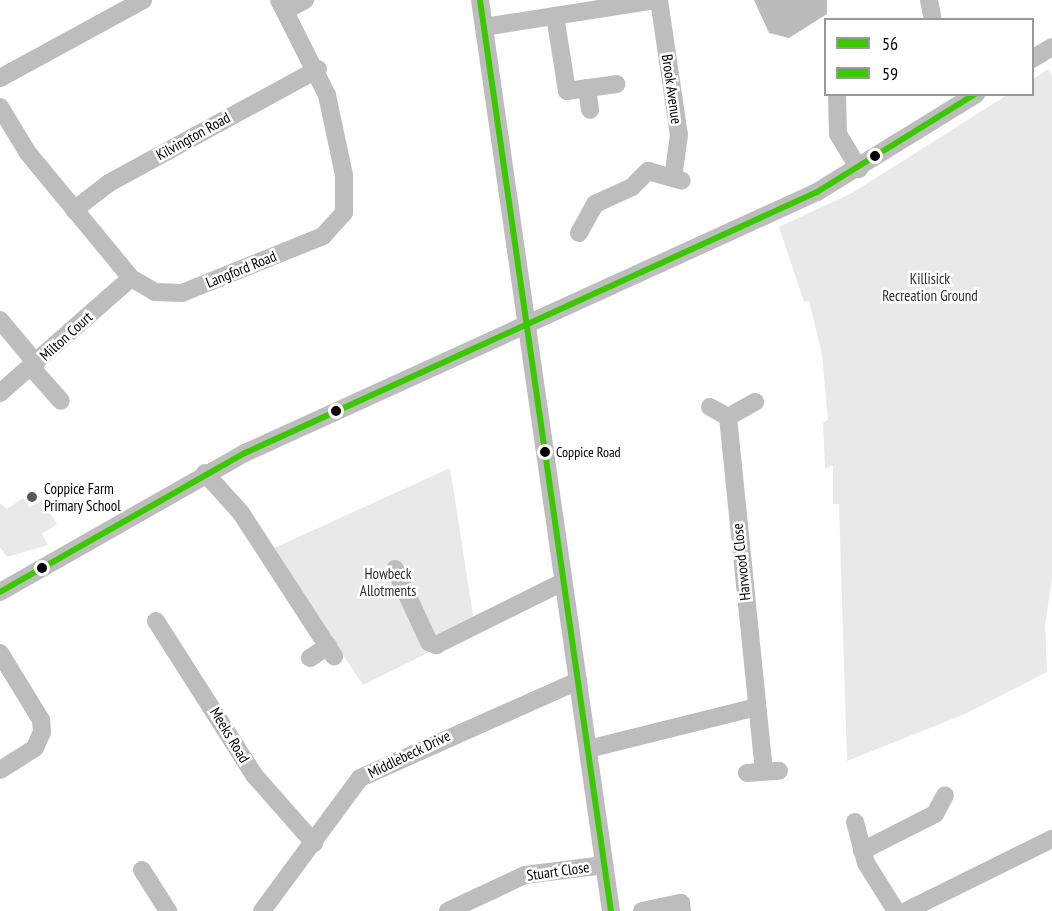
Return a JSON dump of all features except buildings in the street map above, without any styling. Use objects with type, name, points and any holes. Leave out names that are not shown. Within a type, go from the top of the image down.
[{"type":"street","points":[[282,5],[305,0]]},
{"type":"street","points":[[480,0],[610,911]]},
{"type":"street","name":"Brook Avenue","points":[[484,27],[564,10],[658,0],[679,135],[679,180],[648,171],[632,188],[595,204],[579,233]]},
{"type":"street","points":[[929,0],[933,18]]},
{"type":"street","points":[[0,78],[131,3]]},
{"type":"street","name":"Langford Road","points":[[0,107],[28,153],[132,278],[149,290],[175,296],[334,229],[347,196],[334,118],[318,69],[282,5]]},
{"type":"street","points":[[564,10],[567,91],[617,84]]},
{"type":"street","points":[[1034,58],[1052,47]]},
{"type":"street","name":"Kilvington Road","points":[[74,210],[109,183],[318,69]]},
{"type":"street","points":[[587,88],[590,110]]},
{"type":"street","points":[[837,96],[838,134],[859,169]]},
{"type":"street","points":[[0,592],[205,473],[859,169],[973,96]]},
{"type":"street","name":"Milton Court","points":[[0,393],[132,278]]},
{"type":"street","points":[[0,320],[61,401]]},
{"type":"street","points":[[710,407],[728,417],[755,402]]},
{"type":"street","name":"Harwood Close","points":[[728,417],[763,772]]},
{"type":"street","points":[[205,473],[241,513],[331,651],[310,658]]},
{"type":"street","points":[[395,569],[429,642],[436,645],[563,582]]},
{"type":"street","name":"Meeks Road","points":[[156,621],[254,775],[314,843]]},
{"type":"street","points":[[0,652],[41,720],[42,732],[35,748],[0,770]]},
{"type":"street","name":"Middlebeck Drive","points":[[262,911],[314,843],[353,785],[373,769],[578,681]]},
{"type":"street","points":[[588,749],[757,707]]},
{"type":"street","points":[[862,851],[935,814],[945,795]]},
{"type":"street","points":[[855,822],[862,851],[896,911]]},
{"type":"street","points":[[906,911],[1052,839]]},
{"type":"street","name":"Stuart Close","points":[[448,911],[525,875],[604,865]]},
{"type":"street","points":[[141,870],[168,911]]},
{"type":"street","points":[[642,911],[681,903],[682,911]]},
{"type":"green space","name":"Killisick Recreation Ground","points":[[1048,69],[1052,76],[1052,579],[1045,625],[1047,672],[965,714],[847,761],[839,504],[833,504],[833,465],[825,469],[823,423],[828,420],[822,355],[809,301],[804,302],[779,227],[852,193],[1005,96],[1034,96],[1034,78]]},
{"type":"green space","name":"Howbeck Allotments","points":[[450,468],[474,621],[549,593],[363,685],[272,549]]},
{"type":"green space","points":[[23,498],[30,507],[41,500],[57,524],[42,534],[48,545],[7,557],[0,547],[0,503],[7,509]]},
{"type":"shaded area","points":[[754,0],[827,0],[827,14],[789,38],[769,33]]},
{"type":"transit line","name":"59","points":[[480,0],[611,911]]},
{"type":"transit line","name":"56","points":[[0,592],[245,453],[817,192],[972,96]]},
{"type":"place","name":"Coppice Road","points":[[545,452]]},
{"type":"place","name":"Coppice Farm Primary School","points":[[32,497]]}]
